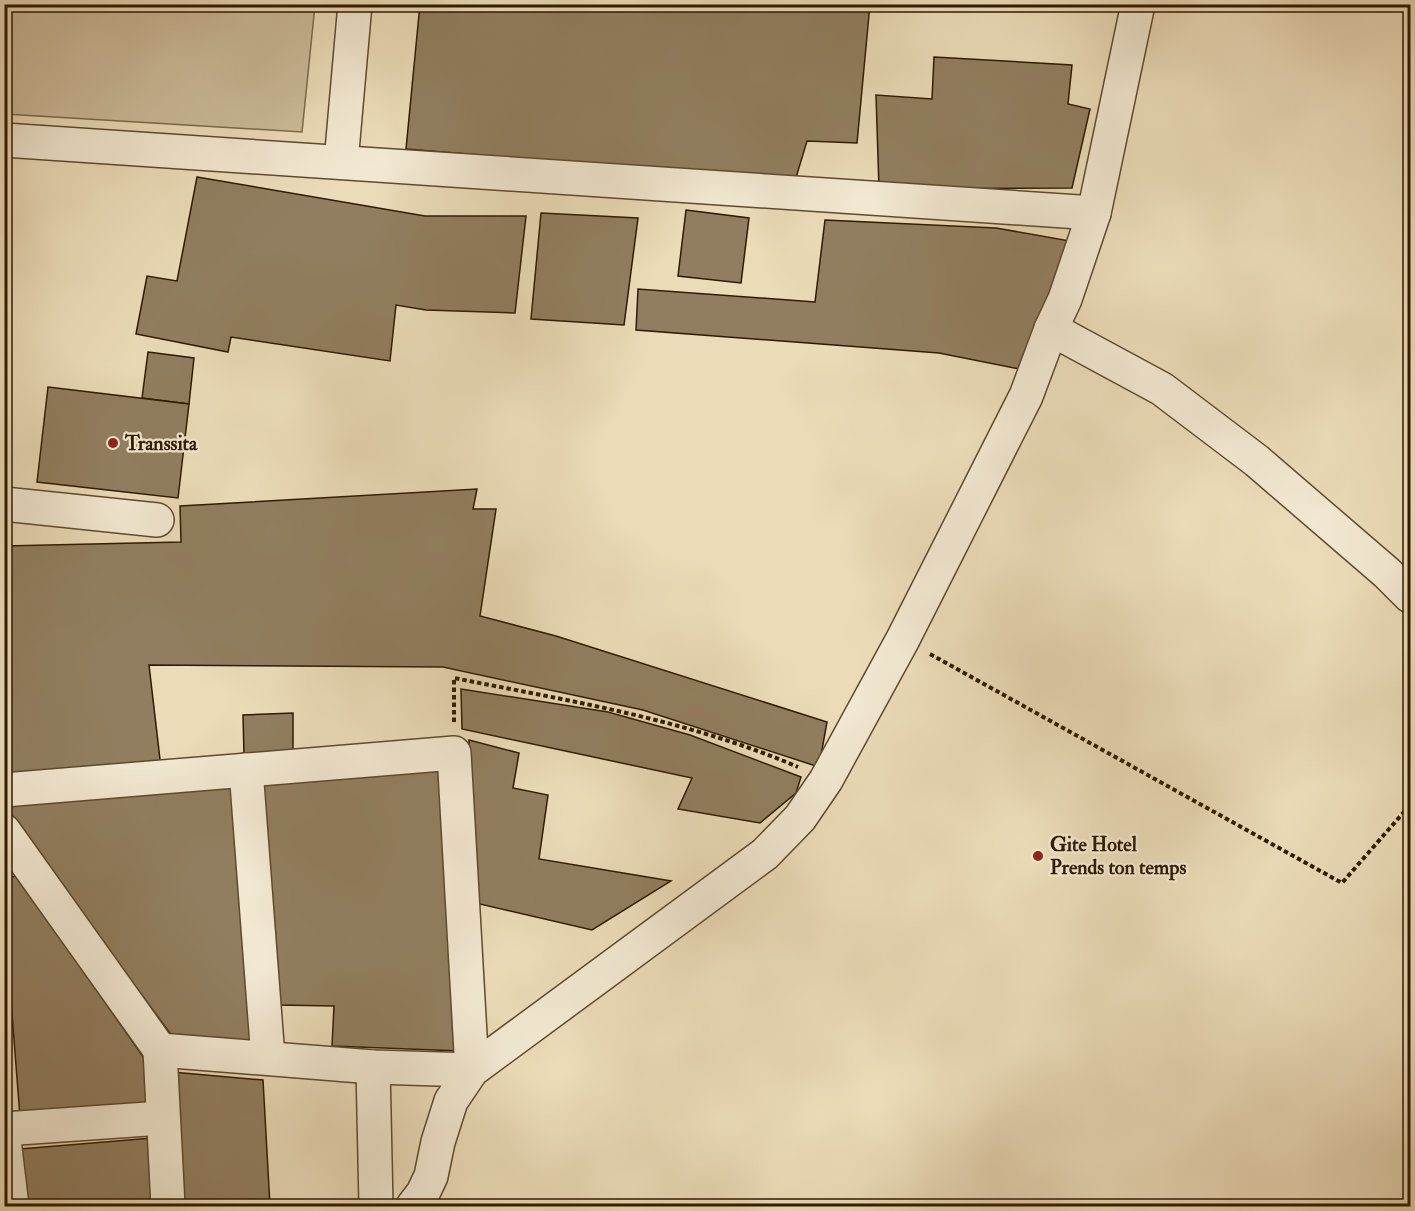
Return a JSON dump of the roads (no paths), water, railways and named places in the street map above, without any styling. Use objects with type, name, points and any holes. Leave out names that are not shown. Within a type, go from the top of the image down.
[{"type":"street","points":[[341,162],[356,4]]},
{"type":"street","points":[[413,1206],[423,1193],[431,1176],[438,1142],[451,1101],[472,1070],[765,854],[800,818],[826,780],[903,639],[1026,396],[1051,328],[1065,298],[1094,213],[1138,4]]},
{"type":"street","points":[[4,140],[1094,213]]},
{"type":"street","points":[[1051,328],[1162,389],[1257,460],[1387,573],[1410,596]]},
{"type":"street","points":[[4,504],[156,520]]},
{"type":"street","points":[[4,790],[454,753],[472,1070]]},
{"type":"street","points":[[246,770],[268,1058]]},
{"type":"street","points":[[4,831],[160,1050],[168,1206]]},
{"type":"street","points":[[160,1050],[373,1067],[472,1070]]},
{"type":"street","points":[[373,1067],[376,1206]]},
{"type":"street","points":[[4,1129],[162,1118]]},
{"type":"street","points":[[4,1140],[12,1206]]},
{"type":"place","name":"Transsita","points":[[113,443]]},
{"type":"place","name":"Gite Hotel Prends ton temps","points":[[1038,856]]}]
